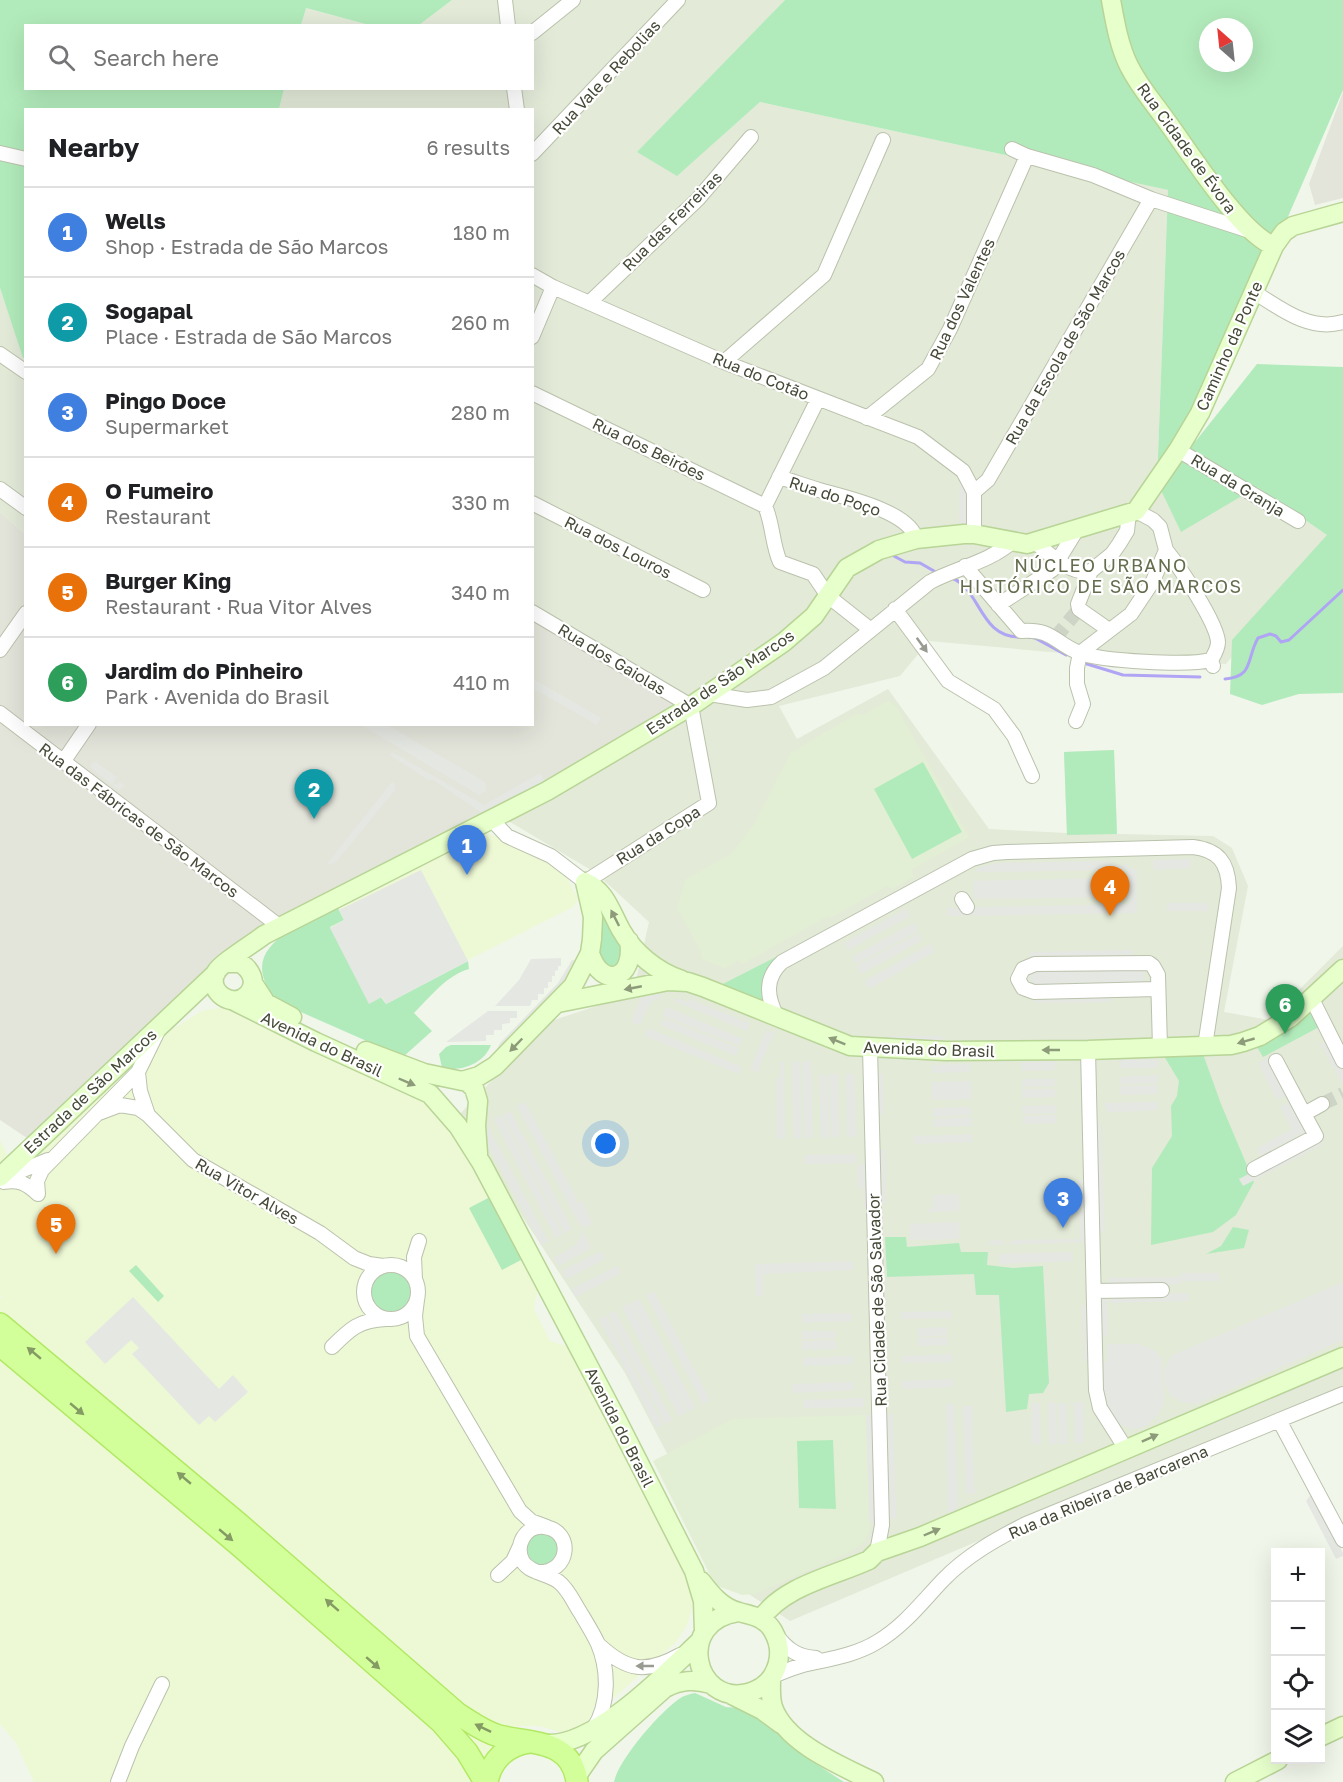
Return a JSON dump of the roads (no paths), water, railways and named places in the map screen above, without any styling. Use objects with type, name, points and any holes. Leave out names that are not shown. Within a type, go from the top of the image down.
[{"type":"main road","points":[[0,1324],[246,1530],[458,1714],[484,1730],[499,1736],[542,1743],[566,1757],[577,1780]]},
{"type":"main road","points":[[0,1345],[240,1546],[441,1722],[467,1752],[486,1782]]},
{"type":"main road","points":[[486,1782],[495,1762],[503,1752],[520,1744],[542,1743]]},
{"type":"street","points":[[505,0],[508,24]]},
{"type":"street","points":[[534,31],[573,0]]},
{"type":"street","name":"Rua Vale e Rebolias","points":[[534,152],[678,0]]},
{"type":"street","name":"Rua Cidade de Évora","points":[[1112,0],[1115,25],[1128,64],[1142,91],[1239,218],[1264,243],[1274,246]]},
{"type":"street","points":[[514,90],[517,108]]},
{"type":"street","name":"Rua das Ferreiras","points":[[589,303],[698,199],[751,137]]},
{"type":"street","points":[[724,362],[824,275],[883,140]]},
{"type":"street","points":[[1011,149],[1093,176],[1150,199],[1253,232]]},
{"type":"street","points":[[0,153],[24,159]]},
{"type":"street","name":"Rua dos Valentes","points":[[867,418],[928,369],[951,328],[1027,156]]},
{"type":"street","name":"Rua da Escola de São Marcos","points":[[974,492],[988,480],[1150,199]]},
{"type":"street","name":"Caminho da Ponte","points":[[1133,511],[1178,450],[1200,413],[1274,246],[1284,232],[1293,226],[1343,212]]},
{"type":"street","name":"Rua do Cotão","points":[[534,277],[724,362],[918,437],[963,471],[974,492]]},
{"type":"street","points":[[534,332],[553,287]]},
{"type":"street","points":[[1254,292],[1309,323],[1330,326],[1343,322]]},
{"type":"street","points":[[0,354],[24,371]]},
{"type":"street","name":"Rua dos Beirões","points":[[534,394],[765,506]]},
{"type":"street","points":[[818,399],[765,506],[771,520],[775,549],[780,562],[813,574],[828,596],[871,630]]},
{"type":"street","name":"Rua da Granja","points":[[1178,450],[1298,521]]},
{"type":"street","name":"Rua do Poço","points":[[779,477],[847,497],[887,513],[909,526],[916,539]]},
{"type":"street","points":[[0,489],[24,507]]},
{"type":"street","points":[[974,492],[974,534]]},
{"type":"street","name":"Rua dos Louros","points":[[534,504],[703,590]]},
{"type":"street","points":[[965,566],[1021,631],[1043,631],[1080,653],[1114,660],[1212,664],[1216,649],[1216,636],[1195,592],[1166,550],[1160,527],[1154,520],[1133,511],[1127,531],[1112,554],[1091,571],[1078,604],[1079,609],[1109,630]]},
{"type":"street","name":"Estrada de São Marcos","points":[[1,1181],[221,968],[271,931],[492,820],[572,777],[691,706],[784,642],[814,616],[842,573],[856,562],[895,544],[916,539],[974,534],[1027,544],[1036,543],[1133,511]]},
{"type":"street","points":[[998,605],[1052,570],[1076,531]]},
{"type":"street","points":[[709,694],[747,700],[771,697],[824,668],[930,582],[1002,551],[1012,541]]},
{"type":"street","points":[[1036,543],[1058,561],[1084,572],[1091,571]]},
{"type":"street","points":[[1076,720],[1083,704],[1077,684],[1080,653],[1131,614],[1153,581],[1166,550]]},
{"type":"street","points":[[896,609],[948,681],[994,710],[1014,736],[1032,776]]},
{"type":"street","name":"Rua dos Gaiolas","points":[[534,613],[691,706]]},
{"type":"street","points":[[0,650],[24,616]]},
{"type":"street","name":"Rua da Copa","points":[[585,882],[709,803],[691,706]]},
{"type":"street","name":"Rua das Fábricas de São Marcos","points":[[0,713],[271,931]]},
{"type":"street","points":[[63,762],[88,726]]},
{"type":"street","points":[[492,820],[507,836],[551,856],[571,869],[585,882],[594,886],[629,941],[661,972],[688,982]]},
{"type":"street","points":[[777,1017],[769,998],[769,983],[771,975],[782,962],[972,860],[993,853],[1016,851],[1193,847],[1215,853],[1229,878],[1205,1046]]},
{"type":"street","points":[[477,1104],[470,1114],[464,1117],[446,1112],[440,1098],[442,1090],[452,1082],[479,1076],[495,1066],[558,1004],[573,986],[590,953],[592,939],[593,917],[585,882]]},
{"type":"street","points":[[252,978],[240,963],[221,968],[214,979],[217,991],[229,999],[243,998],[251,989],[252,978],[271,931]]},
{"type":"street","points":[[590,953],[593,964],[598,970],[605,975],[616,975],[627,967],[630,961],[629,941]]},
{"type":"street","points":[[1158,989],[1034,992],[1023,988],[1018,979],[1023,969],[1035,964],[1144,962],[1154,966],[1158,989],[1160,1047]]},
{"type":"street","name":"Avenida do Brasil","points":[[558,1004],[668,981],[688,982],[850,1046],[946,1051],[1205,1046],[1244,1042],[1260,1036],[1291,1017],[1343,969]]},
{"type":"street","name":"Avenida do Brasil","points":[[252,978],[266,1003],[283,1014],[384,1060],[439,1077],[460,1080]]},
{"type":"street","name":"Estrada de São Marcos","points":[[180,1006],[201,999],[229,999]]},
{"type":"street","name":"Avenida do Brasil","points":[[229,999],[316,1042],[419,1088],[435,1098],[446,1112],[478,1156],[694,1571],[703,1601],[699,1640]]},
{"type":"street","points":[[1312,999],[1343,1061]]},
{"type":"street","name":"Rua Vitor Alves","points":[[1,1181],[18,1181],[30,1186],[38,1194],[38,1176],[50,1160],[138,1072],[160,1025]]},
{"type":"street","name":"Rua Cidade de São Salvador","points":[[870,1048],[882,1514],[882,1533],[877,1552]]},
{"type":"street","points":[[1088,1050],[1097,1398],[1100,1408],[1126,1449]]},
{"type":"street","points":[[1254,1169],[1316,1136],[1276,1061]]},
{"type":"street","name":"Rua Vitor Alves","points":[[138,1072],[140,1091],[148,1114]]},
{"type":"street","points":[[460,1080],[467,1082],[477,1094],[478,1156]]},
{"type":"street","points":[[1304,1114],[1322,1104]]},
{"type":"street","name":"Rua Vitor Alves","points":[[99,1113],[112,1106],[129,1105],[138,1108],[148,1114],[193,1160],[320,1233],[354,1258],[369,1264],[403,1267],[413,1275],[416,1281]]},
{"type":"street","name":"Rua Vitor Alves","points":[[1,1181],[50,1160]]},
{"type":"street","points":[[354,1326],[365,1284],[372,1273],[417,1244],[414,1269],[418,1287],[415,1316],[417,1336]]},
{"type":"street","points":[[354,1258],[361,1273],[366,1303],[374,1313],[407,1327],[417,1336],[520,1511],[531,1521],[558,1533],[562,1538],[565,1549],[563,1572],[567,1589],[599,1645],[606,1679],[603,1712],[592,1731]]},
{"type":"street","points":[[1095,1291],[1162,1290]]},
{"type":"street","points":[[332,1347],[354,1326],[372,1319],[404,1316],[417,1300]]},
{"type":"street","points":[[788,1729],[773,1707],[772,1678],[779,1659],[778,1641],[761,1618],[767,1609],[780,1598],[869,1560],[877,1552],[920,1538],[1343,1357]]},
{"type":"street","name":"Rua da Ribeira de Barcarena","points":[[772,1678],[802,1665],[862,1649],[886,1636],[911,1616],[944,1579],[965,1561],[1008,1533],[1062,1508],[1343,1394]]},
{"type":"street","points":[[1279,1420],[1343,1540]]},
{"type":"street","points":[[520,1511],[523,1524],[520,1544],[513,1561],[501,1574],[549,1571],[555,1569],[564,1555]]},
{"type":"street","points":[[548,1528],[532,1530],[520,1544],[522,1560],[535,1571],[554,1578],[567,1589]]},
{"type":"street","name":"Avenida do Brasil","points":[[694,1571],[715,1598],[738,1612],[761,1618]]},
{"type":"street","points":[[542,1743],[562,1744],[592,1731],[611,1719],[699,1640],[718,1618],[738,1612]]},
{"type":"street","name":"Rua da Ribeira de Barcarena","points":[[774,1633],[797,1655],[806,1658],[830,1659]]},
{"type":"street","points":[[599,1645],[618,1661],[643,1668],[667,1662],[699,1640]]},
{"type":"street","points":[[699,1640],[699,1664],[704,1675],[718,1688],[741,1694],[750,1693],[765,1685],[772,1678]]},
{"type":"street","points":[[577,1780],[594,1751],[665,1688],[677,1682],[698,1680],[762,1710],[808,1747],[874,1782]]},
{"type":"street","points":[[118,1782],[135,1738],[162,1684]]},
{"type":"street","points":[[1325,1735],[1343,1726]]},
{"type":"street","points":[[1235,1782],[1271,1764]]},
{"type":"waterway","points":[[892,555],[905,562],[920,563],[934,571]]},
{"type":"waterway","points":[[952,578],[969,592],[997,630],[1007,635],[1020,637]]},
{"type":"waterway","points":[[1225,679],[1234,678],[1245,671],[1258,638],[1270,634],[1276,636],[1281,642],[1289,640],[1343,590]]},
{"type":"waterway","points":[[1029,637],[1066,655]]},
{"type":"waterway","points":[[1087,664],[1123,675],[1200,677]]},
{"type":"tunnel","points":[[1055,638],[1079,609]]},
{"type":"tunnel","points":[[1322,1104],[1343,1094]]},
{"type":"place","name":"Sogapal","points":[[314,819]]},
{"type":"place","name":"Wells","points":[[467,875]]},
{"type":"place","name":"O Fumeiro","points":[[1110,916]]},
{"type":"place","name":"Jardim do Pinheiro","points":[[1285,1034]]},
{"type":"place","name":"Pingo Doce","points":[[1063,1228]]},
{"type":"place","name":"Burger King","points":[[56,1254]]},
{"type":"district","name":"NÚCLEO URBANO HISTÓRICO DE SÃO MARCOS","points":[[1101,576]]}]
